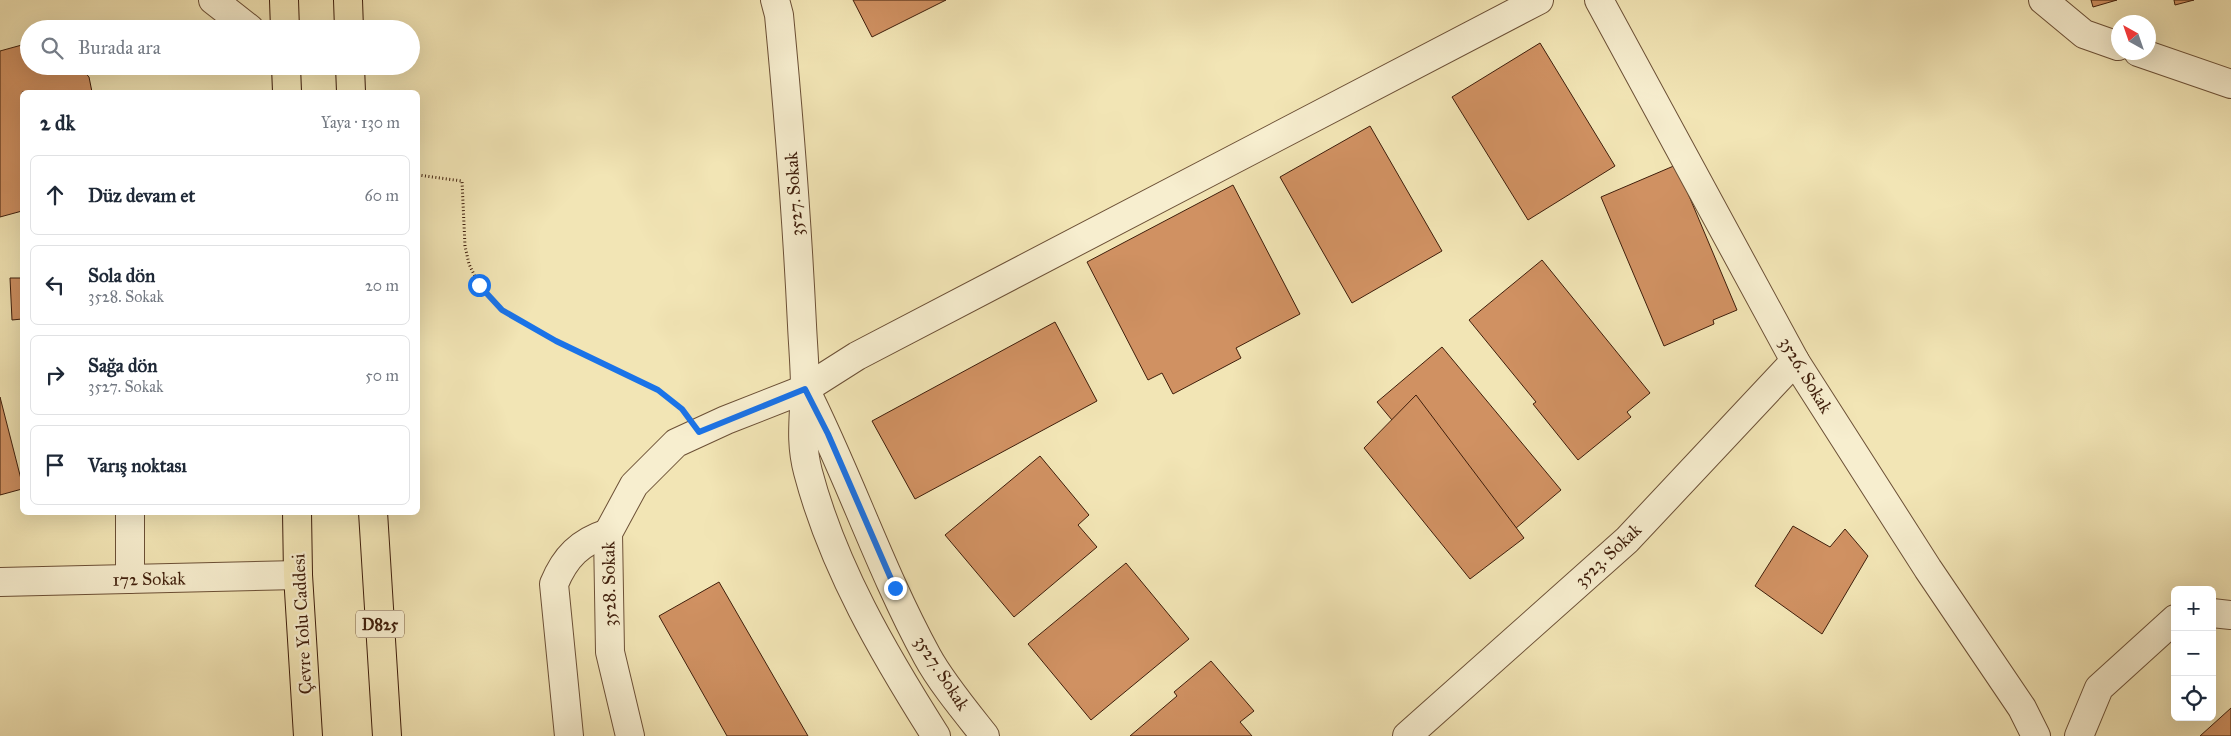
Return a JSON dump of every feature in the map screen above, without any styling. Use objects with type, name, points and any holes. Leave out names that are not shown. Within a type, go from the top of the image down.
[{"type":"highway","points":[[284,0],[285,20]]},
{"type":"highway","points":[[348,0],[349,20]]},
{"type":"highway","points":[[286,75],[286,90]]},
{"type":"highway","points":[[350,75],[351,90]]},
{"type":"highway","name":"Çevre Yolu Caddesi","points":[[297,515],[298,575],[308,736]]},
{"type":"highway","name":"D825","points":[[373,515],[387,736]]},
{"type":"street","points":[[213,0],[239,20]]},
{"type":"street","name":"3527. Sokak","points":[[775,0],[779,16],[794,170],[805,389],[802,430],[806,462],[825,528],[889,662],[936,736]]},
{"type":"street","name":"3528. Sokak","points":[[630,736],[610,652],[608,533],[634,485],[676,443],[805,389],[857,356],[1539,0]]},
{"type":"street","name":"3526. Sokak","points":[[1599,0],[1795,361],[1928,570],[2022,708],[2036,736]]},
{"type":"street","points":[[2043,0],[2084,34],[2111,44]]},
{"type":"street","points":[[2156,58],[2231,84]]},
{"type":"street","name":"3523. Sokak","points":[[1407,736],[1627,540],[1795,361]]},
{"type":"street","name":"3527. Sokak","points":[[805,389],[828,434],[927,657],[985,736]]},
{"type":"street","points":[[130,515],[130,579]]},
{"type":"street","points":[[569,736],[554,584],[561,568],[571,554],[594,538],[608,533]]},
{"type":"street","name":"172 Sokak","points":[[0,582],[298,575]]},
{"type":"street","points":[[2216,613],[2231,615]]},
{"type":"street","points":[[2078,736],[2099,688],[2171,623]]},
{"type":"path","points":[[420,175],[462,181],[465,246],[470,264],[479,285],[502,310],[556,341],[658,390],[682,409],[699,432]]},
{"type":"building","points":[[853,0],[946,0],[872,37]]},
{"type":"building","points":[[2091,0],[2117,0],[2093,7]]},
{"type":"building","points":[[2174,0],[2194,0],[2175,5]]},
{"type":"building","points":[[1540,43],[1615,166],[1528,220],[1452,97]]},
{"type":"building","points":[[20,45],[20,75],[87,75],[92,90],[20,90],[20,212],[0,217],[0,51]]},
{"type":"building","points":[[1370,126],[1442,251],[1352,303],[1280,177]]},
{"type":"building","points":[[1676,165],[1737,310],[1713,320],[1714,324],[1664,346],[1601,197]]},
{"type":"building","points":[[1233,185],[1300,314],[1236,348],[1241,358],[1173,394],[1162,373],[1148,380],[1087,262]]},
{"type":"building","points":[[1542,260],[1650,393],[1627,412],[1631,417],[1578,460],[1533,404],[1536,402],[1469,320]]},
{"type":"building","points":[[10,278],[20,278],[20,319],[12,320]]},
{"type":"building","points":[[1055,322],[1097,401],[915,499],[872,421]]},
{"type":"building","points":[[1442,347],[1561,490],[1496,545],[1377,402]]},
{"type":"building","points":[[1416,395],[1524,538],[1470,579],[1364,448]]},
{"type":"building","points":[[0,397],[20,475],[20,490],[0,495]]},
{"type":"building","points":[[1040,456],[1089,515],[1078,525],[1097,547],[1014,617],[945,535]]},
{"type":"building","points":[[1793,526],[1830,547],[1845,529],[1868,556],[1822,634],[1755,586]]},
{"type":"building","points":[[1126,563],[1189,639],[1091,720],[1028,644]]},
{"type":"building","points":[[719,582],[808,736],[727,736],[659,616]]},
{"type":"building","points":[[1211,661],[1254,711],[1240,722],[1252,736],[1130,736],[1177,696],[1174,692]]},
{"type":"building","points":[[2231,708],[2231,736],[2200,736]]},
{"type":"route","points":[[479,285],[502,310],[556,341],[658,390],[682,409],[699,432],[805,389],[828,434],[895,588]]}]
